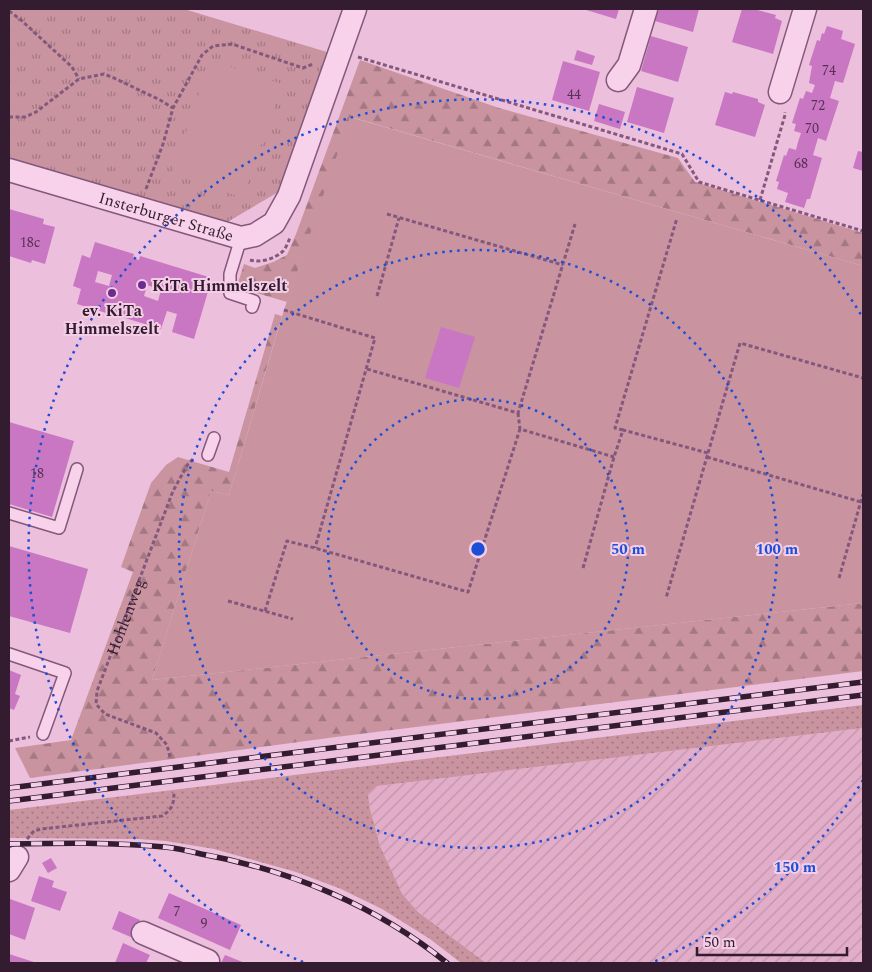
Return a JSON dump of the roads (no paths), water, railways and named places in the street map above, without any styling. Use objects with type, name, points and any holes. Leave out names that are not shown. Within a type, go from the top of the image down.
[{"type":"street","name":"Insterburger Straße","points":[[9,170],[139,209],[238,247],[274,223],[289,196],[355,9]]},
{"type":"street","points":[[618,80],[630,65],[646,9]]},
{"type":"street","points":[[780,92],[805,9]]},
{"type":"street","points":[[143,933],[177,956],[208,962]]},
{"type":"lane","points":[[238,247],[230,274],[230,293],[253,304]]},
{"type":"lane","points":[[208,455],[214,438]]},
{"type":"lane","points":[[9,513],[59,528],[77,469]]},
{"type":"lane","points":[[9,654],[65,673],[43,734]]},
{"type":"railway","points":[[9,788],[863,682]]},
{"type":"railway","points":[[9,801],[863,695]]},
{"type":"railway","points":[[9,844],[145,845],[182,850],[234,861],[299,880],[331,893],[392,924],[447,963]]},
{"type":"place","name":"KiTa Himmelszelt","points":[[142,285]]},
{"type":"place","name":"ev. KiTa Himmelszelt","points":[[112,293]]}]
